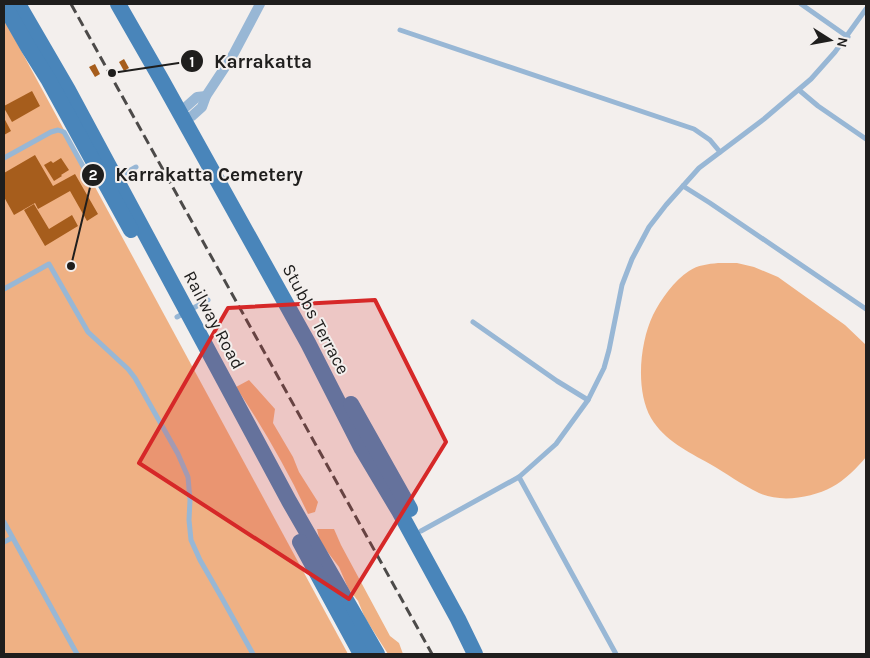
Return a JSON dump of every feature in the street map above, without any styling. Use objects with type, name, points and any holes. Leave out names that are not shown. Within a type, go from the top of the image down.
[{"type":"main road","name":"Railway Road","points":[[18,4],[66,86],[109,179]]},
{"type":"main road","name":"Stubbs Terrace","points":[[118,4],[161,79],[185,114],[202,132],[280,278],[422,530],[486,654]]},
{"type":"main road","name":"Stubbs Terrace","points":[[130,4],[185,114],[308,343],[362,449],[458,619],[475,654]]},
{"type":"main road","name":"Railway Road","points":[[4,5],[109,179],[361,654]]},
{"type":"main road","name":"Railway Road","points":[[182,314],[377,654]]},
{"type":"street","points":[[185,114],[197,98],[206,96],[233,55],[260,4]]},
{"type":"lane","points":[[801,4],[848,37]]},
{"type":"lane","points":[[422,530],[519,477],[556,444],[588,400],[597,384],[607,359],[622,285],[632,259],[649,227],[699,168],[764,119],[824,66],[848,37],[866,9]]},
{"type":"lane","points":[[400,30],[694,129],[710,140],[720,152]]},
{"type":"lane","points":[[799,90],[818,106],[866,139]]},
{"type":"lane","points":[[4,158],[58,130],[64,132],[84,168],[109,179],[136,167]]},
{"type":"lane","points":[[683,186],[866,309]]},
{"type":"lane","points":[[4,289],[49,264],[88,332],[135,378],[178,454],[188,477],[191,540],[200,560],[253,654]]},
{"type":"lane","points":[[182,314],[208,300]]},
{"type":"lane","points":[[473,322],[557,381],[588,400]]},
{"type":"lane","points":[[519,477],[616,654]]},
{"type":"lane","points":[[4,522],[77,654]]},
{"type":"lane","points":[[4,542],[12,538]]},
{"type":"highlighted area","points":[[375,300],[446,442],[349,599],[139,463],[228,308]]},
{"type":"shaded area","points":[[4,19],[348,654],[4,654]]},
{"type":"shaded area","points":[[737,263],[754,267],[778,277],[845,325],[866,345],[866,457],[842,481],[824,491],[796,498],[776,498],[759,493],[677,445],[663,433],[651,418],[643,394],[641,366],[645,339],[653,315],[668,291],[683,275],[699,266]]},
{"type":"shaded area","points":[[249,380],[275,409],[273,423],[293,457],[299,472],[318,502],[315,512],[308,514],[274,449],[236,387]]},
{"type":"shaded area","points":[[317,529],[334,529],[390,636],[399,643],[403,654],[388,654],[365,618],[358,601],[348,588],[339,567],[320,542]]},
{"type":"building","points":[[124,59],[129,68],[124,71],[119,62]]},
{"type":"building","points":[[95,64],[100,74],[95,77],[89,67]]},
{"type":"building","points":[[32,91],[40,106],[12,122],[4,106]]},
{"type":"building","points":[[4,118],[11,131],[4,135]]},
{"type":"building","points":[[35,155],[53,186],[75,174],[98,214],[87,221],[70,191],[38,209],[35,203],[14,215],[4,197],[4,173]]},
{"type":"building","points":[[61,158],[69,170],[54,181],[44,165],[51,161],[53,163]]},
{"type":"building","points":[[34,204],[49,229],[72,215],[78,226],[45,246],[24,210]]},
{"type":"railway","points":[[71,4],[432,654]]},
{"type":"place","name":"Karrakatta","points":[[112,73]]},
{"type":"place","name":"Karrakatta Cemetery","points":[[71,266]]}]
